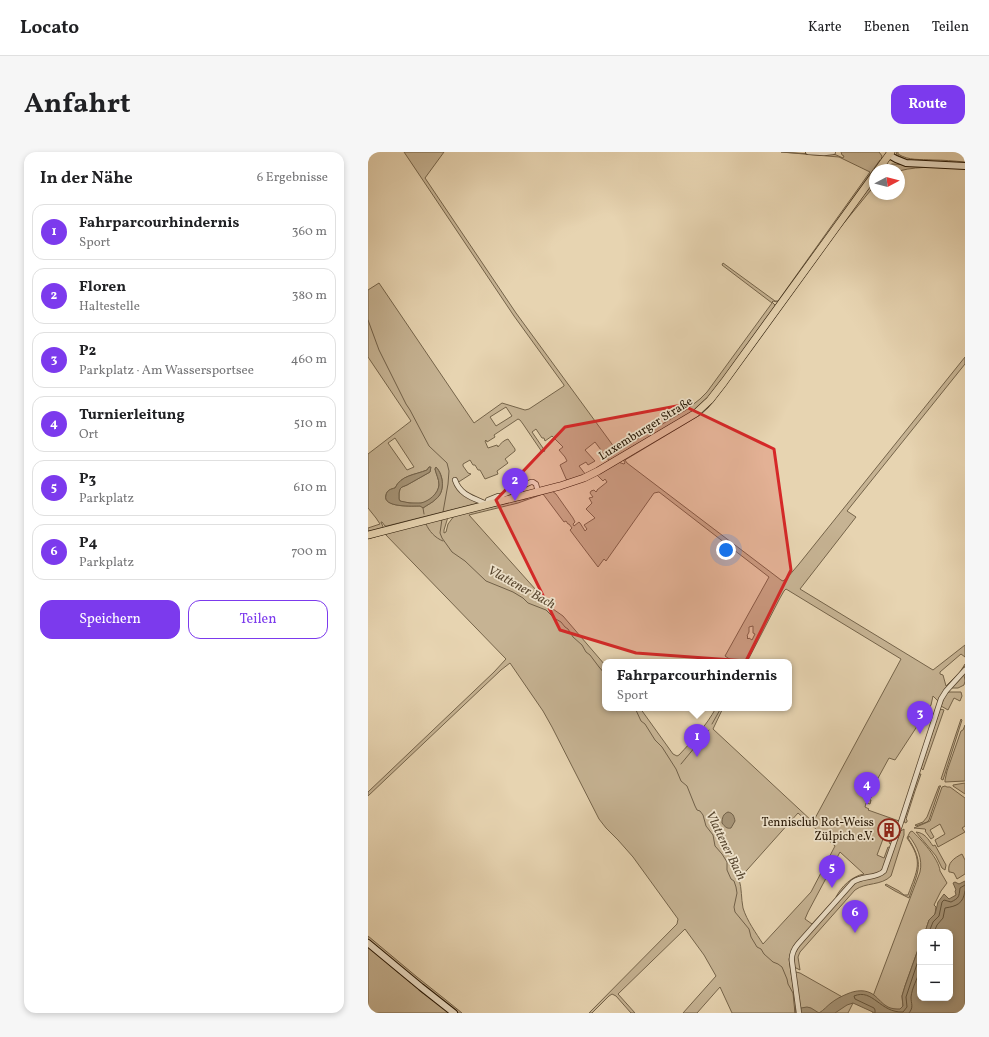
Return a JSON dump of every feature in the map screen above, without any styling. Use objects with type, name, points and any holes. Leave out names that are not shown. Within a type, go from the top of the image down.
[{"type":"main road","points":[[882,164],[888,153]]},
{"type":"main road","name":"Luxemburger Straße","points":[[368,535],[538,492],[596,473],[690,416],[705,405],[724,382],[869,182]]},
{"type":"street","points":[[808,152],[833,152]]},
{"type":"street","points":[[888,153],[896,159],[906,162],[965,166]]},
{"type":"street","points":[[455,480],[461,491],[487,504]]},
{"type":"street","points":[[502,500],[502,495],[531,482],[536,484],[538,492]]},
{"type":"street","points":[[799,1013],[792,968],[792,954],[796,946],[851,884],[857,879],[878,875],[884,871],[941,699],[965,670]]},
{"type":"street","points":[[368,943],[454,1013]]},
{"type":"highlighted area","points":[[682,405],[774,449],[791,570],[746,661],[636,653],[560,630],[496,500],[565,427]]},
{"type":"shaded area","points":[[404,152],[444,152],[425,178],[516,313],[617,451],[686,410],[700,399],[707,392],[772,303],[722,265],[723,263],[775,301],[778,301],[869,173],[869,178],[780,302],[772,302],[775,305],[775,309],[735,364],[710,396],[693,413],[621,456],[618,455],[610,462],[595,442],[585,450],[595,461],[588,465],[586,462],[579,466],[586,475],[567,481],[560,465],[567,461],[559,450],[563,447],[552,436],[545,441],[536,429],[532,432],[545,451],[542,452],[518,419],[494,435],[495,437],[487,442],[486,440],[485,441],[488,448],[497,445],[498,447],[502,442],[508,439],[515,449],[515,451],[505,459],[508,463],[497,471],[498,474],[485,479],[480,470],[473,465],[470,460],[463,464],[463,466],[468,473],[471,474],[457,483],[455,478],[453,478],[464,494],[472,499],[482,502],[387,526],[381,522],[384,529],[368,533],[368,528],[380,524],[368,508],[368,454],[411,421],[368,357],[368,290],[379,283],[474,423],[502,403],[525,410],[529,409],[564,385],[514,316]],"holes":[[[506,407],[512,416],[496,426],[490,417]],[[395,438],[414,467],[407,470],[388,443]],[[429,467],[430,472],[402,487],[400,489],[399,499],[403,502],[423,503],[431,498],[439,487],[439,480],[435,469],[436,467],[441,474],[442,488],[439,496],[433,502],[423,508],[421,506],[393,504],[386,499],[387,492],[395,488],[401,480],[427,470]]]},
{"type":"shaded area","points":[[781,152],[825,155],[834,154],[843,158],[844,156],[841,152],[879,152],[882,156],[879,164],[869,164],[869,172],[839,157]]},
{"type":"shaded area","points":[[896,152],[910,159],[945,160],[965,162],[965,164],[907,160],[897,155]]},
{"type":"shaded area","points":[[905,165],[965,167],[965,169],[924,167],[905,170]]},
{"type":"shaded area","points":[[869,186],[869,192],[839,229],[708,408],[700,415],[625,460],[783,581],[799,564],[965,357],[965,364],[847,511],[856,517],[800,589],[933,670],[965,645],[965,657],[961,654],[940,672],[940,674],[943,675],[946,686],[960,672],[965,664],[965,666],[938,701],[933,696],[931,705],[895,760],[889,758],[871,791],[873,792],[871,798],[867,799],[871,800],[870,804],[866,803],[865,807],[869,809],[868,810],[899,821],[891,844],[889,843],[890,841],[883,839],[877,855],[884,858],[888,847],[891,848],[884,868],[878,873],[860,877],[836,897],[847,882],[864,874],[840,852],[808,912],[805,919],[812,924],[832,902],[793,947],[789,959],[797,1013],[732,1013],[720,987],[697,1013],[683,1013],[716,976],[704,955],[685,929],[618,994],[635,1013],[631,1013],[616,996],[612,994],[592,1013],[589,1013],[677,924],[678,919],[633,857],[599,819],[543,711],[510,663],[368,796],[368,792],[506,659],[385,534],[389,533],[389,531],[448,517],[444,533],[446,532],[448,524],[454,516],[527,499],[552,491],[556,494],[573,518],[575,522],[573,524],[574,526],[579,522],[585,531],[587,529],[584,525],[595,518],[586,509],[592,503],[589,498],[593,497],[590,493],[594,490],[596,492],[607,482],[605,479],[603,481],[597,475],[618,462],[624,464],[623,458],[697,414]],"holes":[[[659,492],[769,577],[725,656],[730,659],[749,659],[786,589],[901,659],[813,822],[713,729],[722,711],[714,711],[699,733],[677,756],[673,754],[642,711],[602,711],[602,662],[563,616],[553,609],[469,515],[518,503],[543,494],[564,522],[566,521],[569,524],[572,528],[570,530],[598,567],[604,559],[606,561],[654,493]],[[753,626],[753,633],[755,634],[752,640],[747,638],[749,627]],[[798,813],[835,846],[811,892],[763,944],[752,927],[743,908],[739,879]]]},
{"type":"shaded area","points":[[457,483],[462,490],[481,500],[472,497],[461,490]]},
{"type":"shaded area","points":[[384,534],[368,539],[368,536]]},
{"type":"shaded area","points":[[964,674],[964,685],[958,688],[951,688]]},
{"type":"shaded area","points":[[949,692],[961,692],[962,696],[960,701],[954,698],[948,710],[941,706],[945,696]]},
{"type":"shaded area","points":[[940,709],[944,710],[923,770],[921,768]]},
{"type":"shaded area","points":[[961,719],[962,720],[943,780],[941,779]]},
{"type":"shaded area","points":[[965,725],[965,781],[945,782],[947,771],[961,731]]},
{"type":"shaded area","points":[[919,774],[921,774],[906,819],[907,822],[905,823],[904,820]]},
{"type":"shaded area","points":[[965,783],[965,794],[953,786],[953,785]]},
{"type":"shaded area","points":[[939,786],[941,786],[929,820],[916,826],[915,825],[923,822],[927,817]]},
{"type":"shaded area","points":[[942,787],[950,787],[965,798],[965,826],[962,828],[965,832],[938,847],[935,840],[945,834],[940,824],[930,830],[934,837],[931,839],[925,829],[914,828],[930,821]]},
{"type":"shaded area","points":[[904,829],[904,835],[891,876],[878,883],[864,886],[855,890],[800,952],[798,957],[800,970],[794,967],[794,951],[856,882],[880,876],[899,832]]},
{"type":"shaded area","points":[[912,831],[925,844],[933,855],[947,883],[934,905],[936,907],[935,914],[929,920],[926,929],[917,929],[917,952],[902,996],[903,1006],[901,1013],[873,1013],[870,1004],[920,872],[921,862],[919,853],[909,836],[908,838],[917,855],[918,868],[909,898],[885,885],[886,884],[904,895],[908,895],[917,866],[916,854],[907,838]]},
{"type":"shaded area","points":[[916,832],[924,835],[933,846],[935,845],[946,865],[945,870],[942,868],[936,856]]},
{"type":"shaded area","points":[[962,854],[965,860],[965,874],[957,879],[954,873],[949,872],[949,866],[954,859]]},
{"type":"shaded area","points":[[368,936],[462,1013],[456,1013],[368,941]]},
{"type":"shaded area","points":[[368,945],[452,1013],[368,1013]]},
{"type":"shaded area","points":[[796,972],[853,1003],[848,1013],[800,1013]]},
{"type":"water","points":[[431,467],[430,472],[400,489],[399,499],[400,501],[410,503],[421,503],[433,497],[439,485],[435,469],[436,467],[441,475],[442,488],[439,496],[433,502],[423,508],[420,506],[393,504],[386,499],[387,492],[395,488],[401,480],[427,470]]},
{"type":"water","points":[[728,812],[733,815],[735,821],[731,828],[726,827],[722,823],[723,816]]},
{"type":"water","points":[[965,881],[965,1013],[875,1013],[853,1003],[835,1013],[819,1013],[839,998],[857,991],[871,993],[888,1007],[892,1009],[900,1009],[903,1006],[902,996],[917,952],[917,1001],[953,1001],[953,929],[926,929],[929,920],[935,914],[938,902],[944,894],[949,899],[956,895],[956,890],[953,883],[955,882],[959,884]]},
{"type":"water","points":[[807,1007],[819,1013],[795,1013],[795,1009]]},
{"type":"waterway","points":[[838,219],[880,160]]},
{"type":"waterway","name":"Vlattener Bach","points":[[368,320],[379,350],[429,446],[447,463],[449,471],[448,484],[443,512]]},
{"type":"waterway","points":[[423,508],[424,514]]},
{"type":"waterway","name":"Vlattener Bach","points":[[442,519],[440,533],[452,552],[465,561],[486,581],[513,592],[528,603],[546,610],[568,629],[573,637],[582,645],[602,670]]},
{"type":"waterway","points":[[426,524],[433,534],[443,541]]},
{"type":"waterway","points":[[747,658],[754,646]]},
{"type":"waterway","name":"Vlattener Bach","points":[[636,711],[641,721],[645,724],[655,740],[662,747],[676,769],[681,781],[687,786],[697,810],[703,815],[706,826],[713,835],[715,846],[727,862],[727,870],[736,887],[737,893],[734,907],[735,912],[749,929],[751,937],[757,947],[761,949],[773,962],[782,967],[793,993],[795,1013]]},
{"type":"waterway","points":[[712,724],[719,711]]},
{"type":"waterway","points":[[681,764],[709,730]]},
{"type":"waterway","points":[[388,964],[417,988]]},
{"type":"waterway","points":[[420,991],[434,1001]]},
{"type":"place","name":"Floren","points":[[515,501]]},
{"type":"place","name":"P2","points":[[920,734]]},
{"type":"place","name":"Fahrparcourhindernis","points":[[697,757]]},
{"type":"place","name":"Turnierleitung","points":[[867,805]]},
{"type":"place","name":"Tennisclub Rot-Weiss Zülpich e.V.","points":[[889,830]]},
{"type":"place","name":"P3","points":[[832,888]]},
{"type":"place","name":"P4","points":[[855,933]]}]
